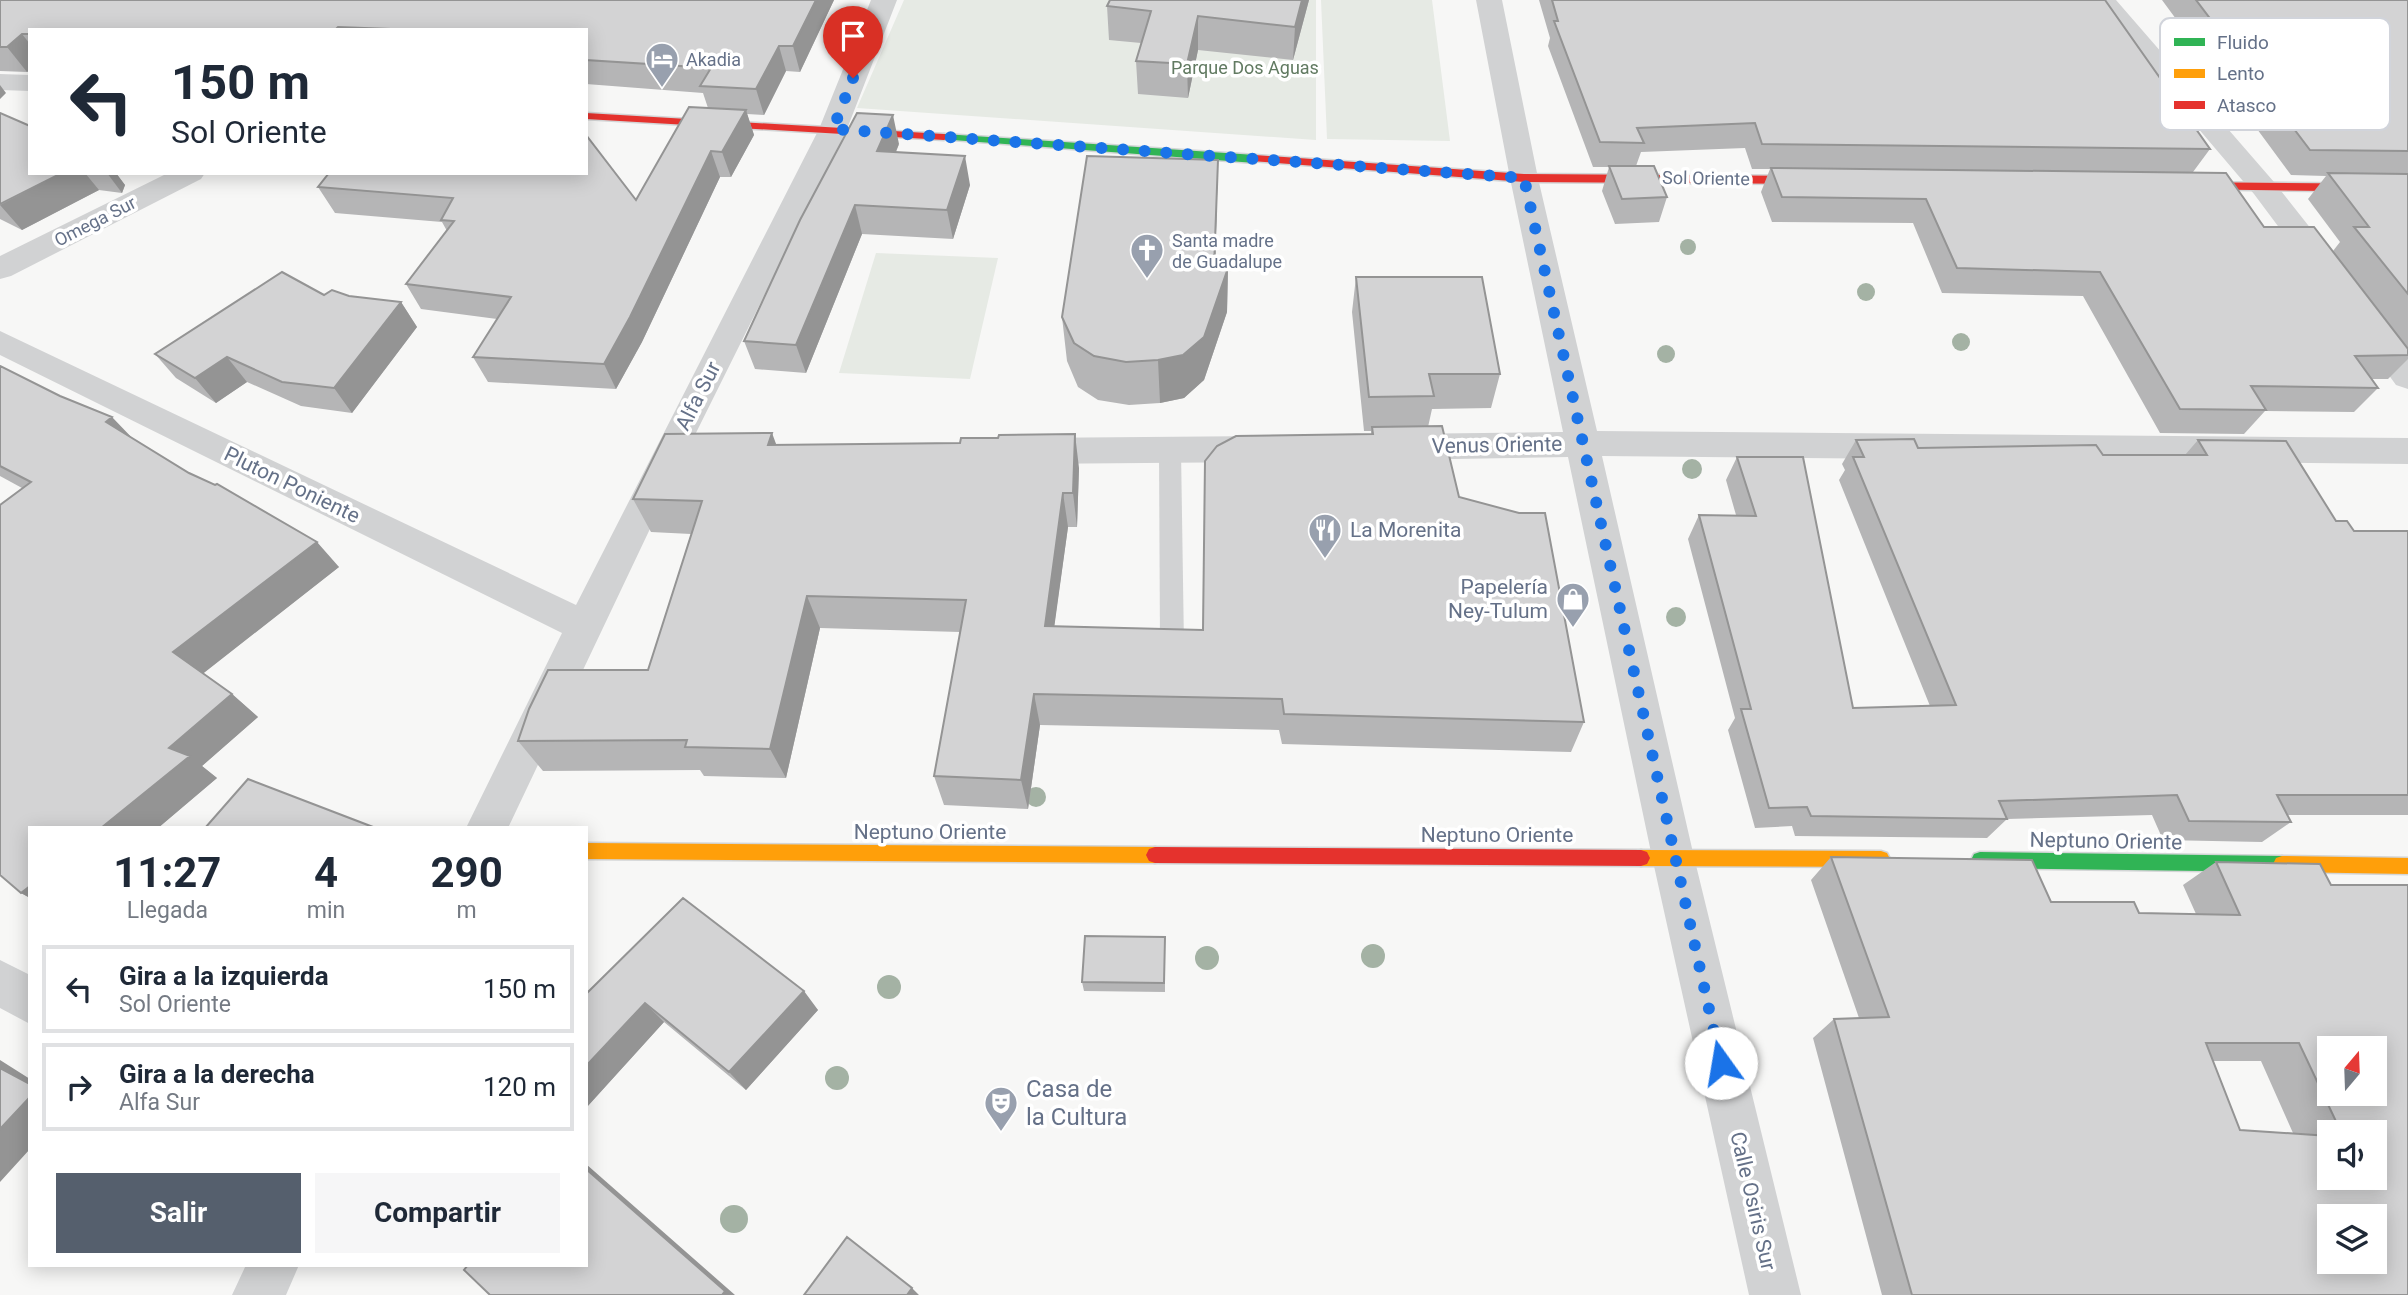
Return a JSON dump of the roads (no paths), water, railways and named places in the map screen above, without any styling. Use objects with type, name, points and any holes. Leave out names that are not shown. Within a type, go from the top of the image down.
[{"type":"street","name":"Alfa Sur","points":[[488,826],[669,453],[833,129],[884,0]]},
{"type":"street","name":"Calle Osiris Sur","points":[[1489,0],[1524,178],[1585,444],[1674,857],[1775,1295]]},
{"type":"street","points":[[2102,0],[2160,67]]},
{"type":"street","points":[[0,82],[28,83]]},
{"type":"street","name":"Sol Oriente","points":[[588,116],[833,129],[1524,178],[1833,180]]},
{"type":"street","points":[[2214,130],[2264,188],[2408,377]]},
{"type":"street","name":"Omega Sur","points":[[0,269],[187,175]]},
{"type":"street","points":[[2167,186],[2408,188]]},
{"type":"street","name":"Pluton Poniente","points":[[0,342],[585,627]]},
{"type":"street","name":"Venus Oriente","points":[[1364,447],[1585,444],[2408,452]]},
{"type":"street","points":[[989,451],[1294,448]]},
{"type":"street","points":[[669,453],[711,453]]},
{"type":"street","name":"Neptuno Oriente","points":[[588,851],[1898,859]]},
{"type":"street","name":"Neptuno Oriente","points":[[1967,860],[2408,866]]},
{"type":"street","points":[[0,982],[28,1001]]},
{"type":"street","points":[[258,1295],[273,1267]]},
{"type":"lane","points":[[1170,450],[1172,646]]},
{"type":"place","name":"Akadia","points":[[662,89]]},
{"type":"place","name":"Santa madre de Guadalupe","points":[[1147,280]]},
{"type":"place","name":"La Morenita","points":[[1325,560]]},
{"type":"place","name":"Papelería Ney-Tulum","points":[[1573,629]]},
{"type":"place","name":"Casa de la Cultura","points":[[1001,1133]]},
{"type":"park label","name":"Parque Dos Aguas","points":[[1245,67]]}]
